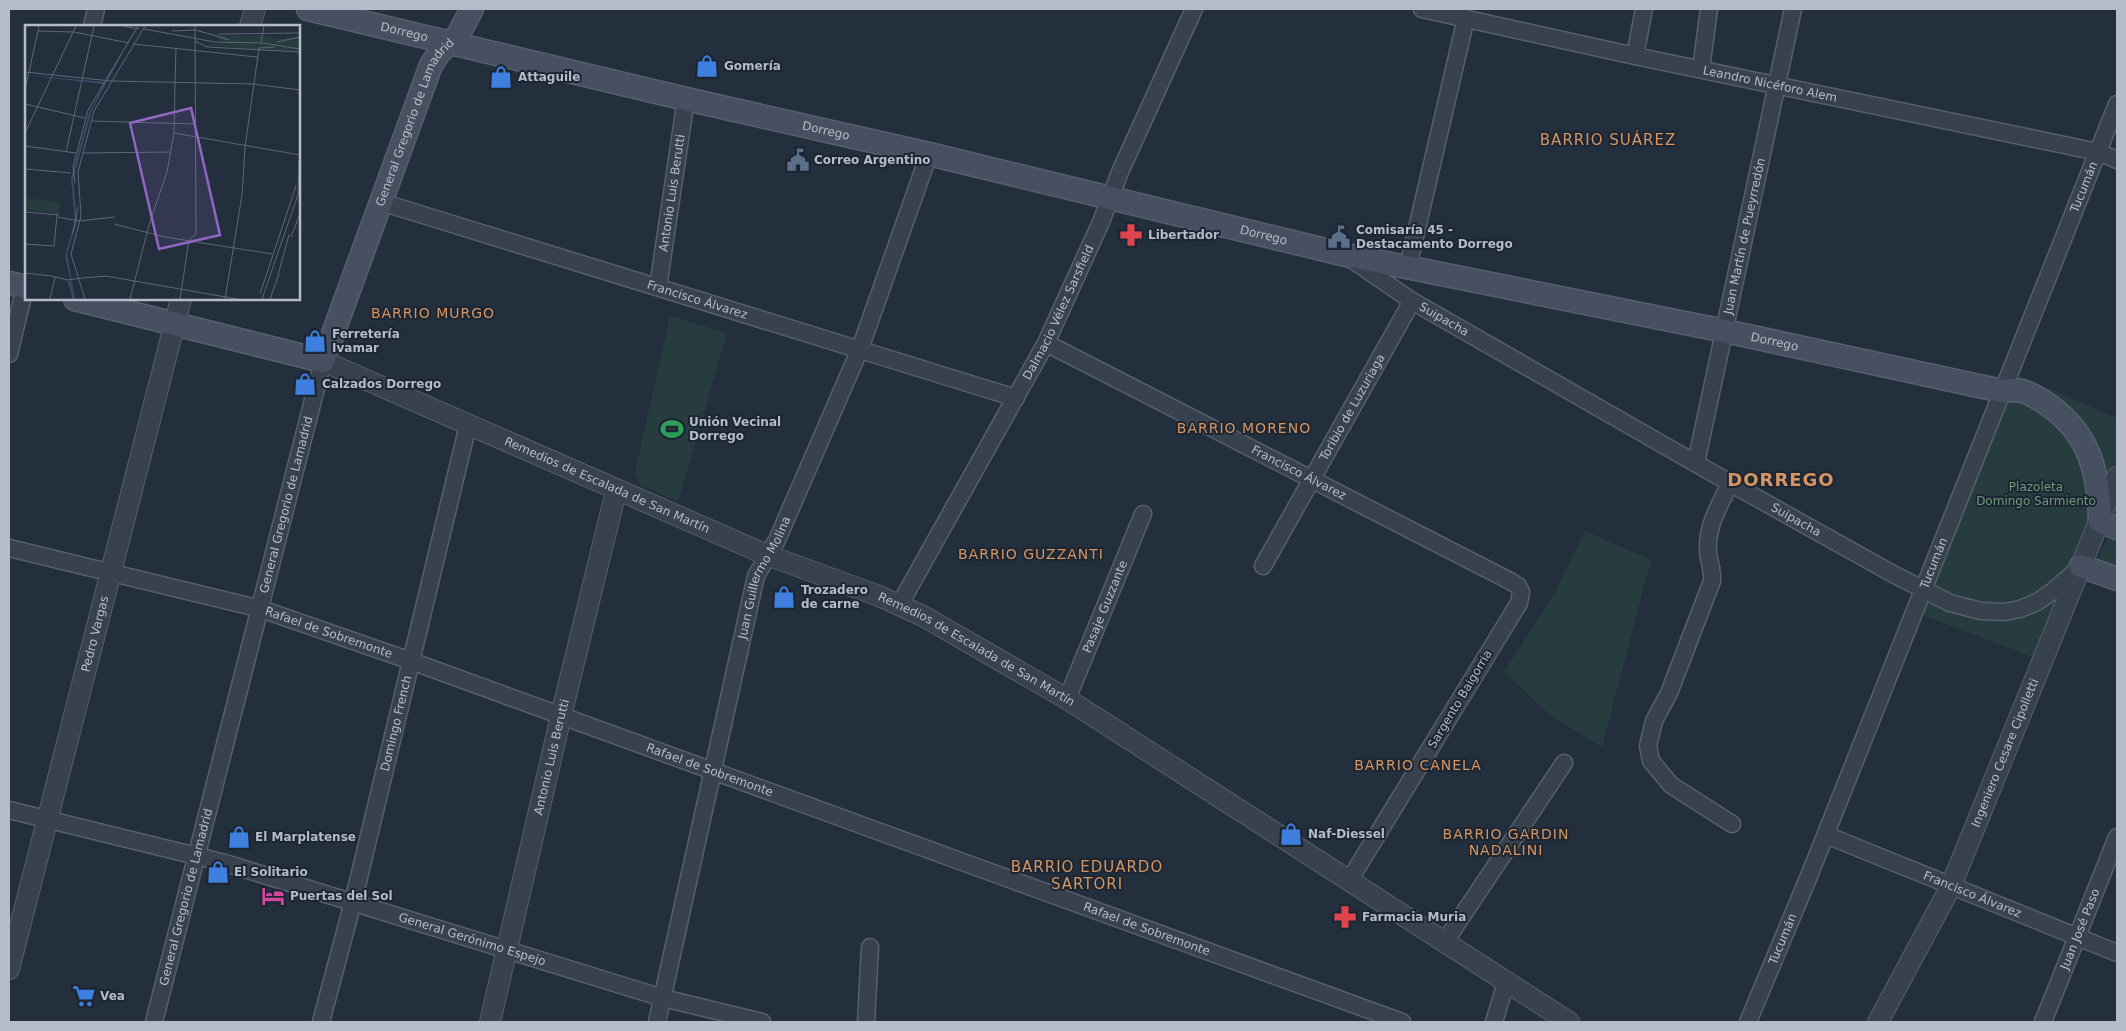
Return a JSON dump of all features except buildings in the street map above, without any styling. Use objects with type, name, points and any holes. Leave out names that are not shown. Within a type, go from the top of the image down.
[{"type":"main road","name":"Dorrego","points":[[308,9],[450,41],[686,99],[930,154],[1346,255],[1725,331],[2002,391],[2018,389],[2035,396],[2059,412],[2077,430],[2086,445],[2108,525]]},
{"type":"main road","name":"General Gregorio de Lamadrid","points":[[323,361],[430,66],[438,53],[465,25],[472,9]]},
{"type":"main road","name":"Remedios de Escalada de San Martín","points":[[79,300],[323,361]]},
{"type":"main road","points":[[2081,566],[2117,579]]},
{"type":"street","points":[[92,25],[96,9]]},
{"type":"street","points":[[250,25],[255,9]]},
{"type":"street","name":"Dalmacio Vélez Sarsfield","points":[[900,604],[1046,343],[1194,9]]},
{"type":"street","name":"Leandro Nicéforo Alem","points":[[1422,9],[1635,56],[2098,152],[2117,160]]},
{"type":"street","points":[[1635,56],[1644,9]]},
{"type":"street","points":[[1701,69],[1709,9]]},
{"type":"street","name":"Juan Martín de Pueyrredón","points":[[1696,463],[1793,9]]},
{"type":"street","points":[[1408,267],[1466,18]]},
{"type":"street","name":"Antonio Luis Berutti","points":[[658,287],[686,99]]},
{"type":"street","name":"Tucumán","points":[[1748,1022],[1826,835],[2117,104]]},
{"type":"street","name":"Juan Guillermo Molina","points":[[657,1022],[756,576],[767,555],[778,540],[860,349],[930,154]]},
{"type":"street","name":"Francisco Álvarez","points":[[380,202],[1016,398]]},
{"type":"street","name":"Dorrego","points":[[1346,255],[1412,301]]},
{"type":"street","points":[[9,354],[22,285]]},
{"type":"street","name":"Pedro Vargas","points":[[9,969],[181,300]]},
{"type":"street","name":"Suipacha","points":[[1412,301],[1730,483],[1923,590],[1950,603],[1981,611],[2004,612],[2020,609],[2037,602],[2053,591],[2081,566]]},
{"type":"street","name":"Toribio de Luzuriaga","points":[[1263,566],[1412,301]]},
{"type":"street","name":"Francisco Álvarez","points":[[1046,343],[1510,580],[1521,592]]},
{"type":"street","name":"Remedios de Escalada de San Martín","points":[[323,361],[616,491],[767,555],[900,604],[1067,699],[1569,1022]]},
{"type":"street","name":"General Gregorio de Lamadrid","points":[[154,1022],[323,361]]},
{"type":"street","name":"Domingo French","points":[[321,1022],[353,902],[468,425]]},
{"type":"street","name":"Ingeniero Cesare Cipolletti","points":[[1878,1022],[1951,886],[2081,566],[2108,525],[2117,476]]},
{"type":"street","points":[[1730,483],[1710,527],[1707,548],[1713,570],[1712,581],[1669,693],[1654,721],[1648,746],[1651,761],[1671,785],[1732,824]]},
{"type":"street","name":"Antonio Luis Berutti","points":[[490,1022],[561,716],[616,491]]},
{"type":"street","name":"Pasaje Guzzante","points":[[1067,699],[1143,514]]},
{"type":"street","name":"Rafael de Sobremonte","points":[[9,548],[261,609],[411,661],[1402,1022]]},
{"type":"street","name":"Sargento Baigorria","points":[[1349,881],[1519,602],[1521,592]]},
{"type":"street","points":[[1444,943],[1564,763]]},
{"type":"street","name":"General Gerónimo Espejo","points":[[9,810],[197,856],[353,902],[662,998],[762,1022]]},
{"type":"street","name":"Francisco Álvarez","points":[[1826,835],[2117,953]]},
{"type":"street","name":"Juan José Paso","points":[[2042,1022],[2117,837]]},
{"type":"street","points":[[866,1022],[870,947]]},
{"type":"street","points":[[1494,1022],[1506,983]]},
{"type":"green space","name":"Unión Vecinal Dorrego","points":[[670,316],[727,333],[678,502],[640,484],[635,473]]},
{"type":"green space","name":"Plazoleta Domingo Sarmiento","points":[[2009,371],[2117,418],[2117,477],[2043,661],[1914,612]]},
{"type":"green space","points":[[1585,531],[1651,560],[1602,747],[1551,716],[1504,672],[1555,592]]},
{"type":"green space","points":[[2109,536],[2117,538],[2117,568],[2100,561],[2098,558]]},
{"type":"place","name":"Gomería","points":[[707,66]]},
{"type":"place","name":"Attaguile","points":[[501,77]]},
{"type":"place","name":"Correo Argentino","points":[[798,160]]},
{"type":"place","name":"Libertador","points":[[1131,235]]},
{"type":"place","name":"Comisaría 45 - Destacamento Dorrego","points":[[1339,237]]},
{"type":"place","name":"Ferretería Ivamar","points":[[315,341]]},
{"type":"place","name":"Calzados Dorrego","points":[[305,384]]},
{"type":"place","name":"Unión Vecinal Dorrego","points":[[672,429]]},
{"type":"place","name":"Trozadero de carne","points":[[784,597]]},
{"type":"place","name":"Naf-Diessel","points":[[1291,834]]},
{"type":"place","name":"El Marplatense","points":[[239,837]]},
{"type":"place","name":"El Solitario","points":[[218,872]]},
{"type":"place","name":"Puertas del Sol","points":[[273,896]]},
{"type":"place","name":"Farmacia Muria","points":[[1345,917]]},
{"type":"place","name":"Vea","points":[[84,996]]},
{"type":"district","name":"BARRIO SUÁREZ","points":[[1608,140]]},
{"type":"district","name":"BARRIO MURGO","points":[[433,313]]},
{"type":"district","name":"BARRIO MORENO","points":[[1244,428]]},
{"type":"district","name":"DORREGO","points":[[1781,479]]},
{"type":"district","name":"BARRIO GUZZANTI","points":[[1031,554]]},
{"type":"district","name":"BARRIO CANELA","points":[[1418,765]]},
{"type":"district","name":"BARRIO GARDIN NADALINI","points":[[1506,842]]},
{"type":"district","name":"BARRIO EDUARDO SARTORI","points":[[1087,876]]}]
